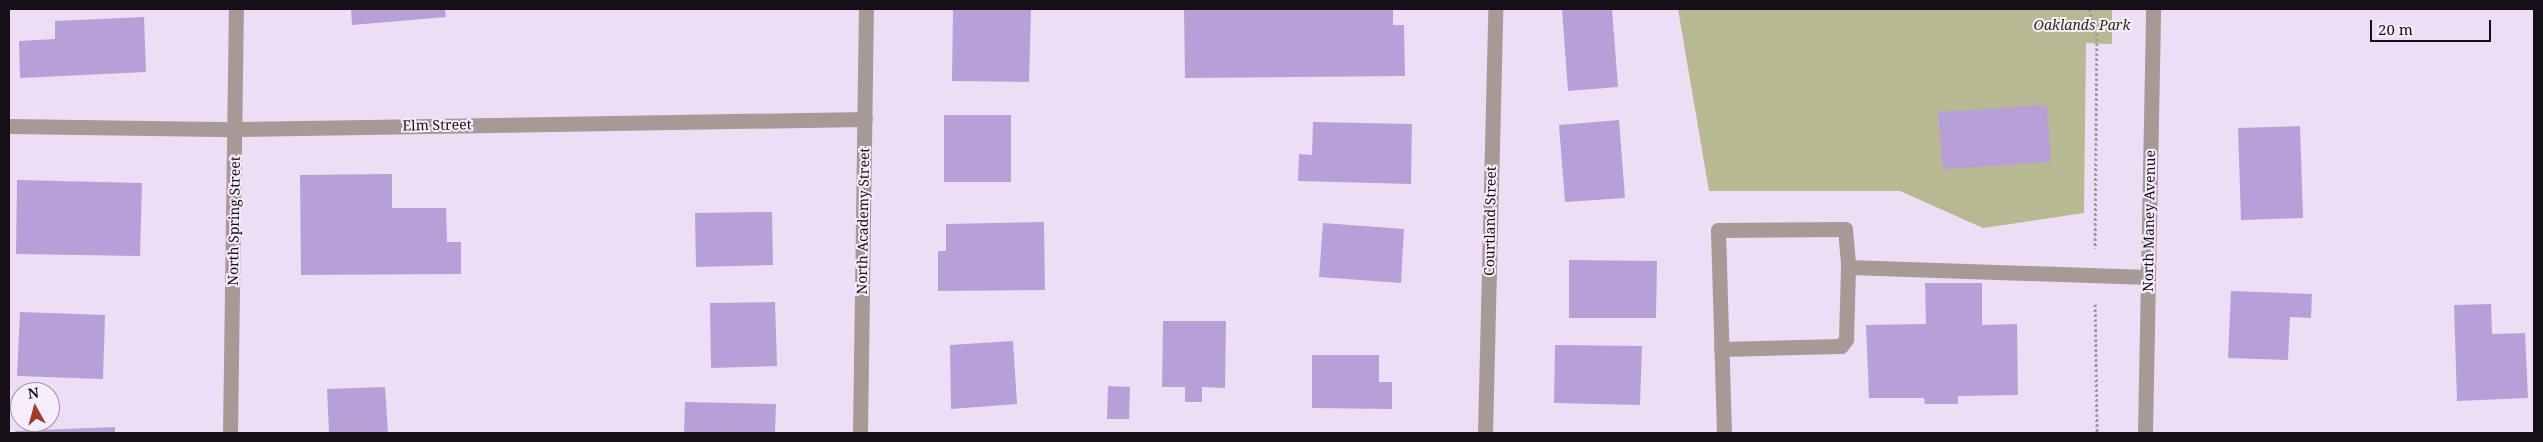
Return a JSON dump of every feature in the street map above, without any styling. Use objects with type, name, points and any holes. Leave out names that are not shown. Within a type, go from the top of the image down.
[{"type":"street","name":"North Spring Street","points":[[230,433],[236,128],[236,9]]},
{"type":"street","name":"North Academy Street","points":[[860,433],[866,9]]},
{"type":"street","name":"Courtland Street","points":[[1485,433],[1495,9]]},
{"type":"street","name":"North Maney Avenue","points":[[2145,433],[2153,9]]},
{"type":"street","name":"Elm Street","points":[[9,126],[236,128],[865,119]]},
{"type":"street","points":[[1722,349],[1841,346],[1846,339],[1848,267],[1845,229],[1718,230],[1724,433]]},
{"type":"street","points":[[1848,267],[2148,277]]},
{"type":"path","points":[[2089,9],[2097,33],[2095,275],[2097,433]]},
{"type":"green space","name":"Oaklands Park","points":[[1678,9],[2112,9],[2112,44],[2086,43],[2084,213],[1983,228],[1900,191],[1709,191]]},
{"type":"building","points":[[351,9],[445,9],[446,17],[352,25]]},
{"type":"building","points":[[953,9],[1031,9],[1029,82],[952,81]]},
{"type":"building","points":[[1184,9],[1393,9],[1393,25],[1404,25],[1405,76],[1185,78]]},
{"type":"building","points":[[1562,9],[1612,9],[1618,87],[1568,91]]},
{"type":"building","points":[[144,17],[146,72],[20,78],[19,41],[55,39],[55,21]]},
{"type":"building","points":[[2047,105],[2051,162],[1943,169],[1938,112]]},
{"type":"building","points":[[944,115],[1011,115],[1011,182],[944,182]]},
{"type":"building","points":[[1619,120],[1625,198],[1565,202],[1559,125]]},
{"type":"building","points":[[1313,122],[1412,124],[1411,184],[1298,181],[1299,154],[1312,155]]},
{"type":"building","points":[[2300,126],[2303,218],[2241,220],[2238,128]]},
{"type":"building","points":[[392,174],[392,208],[446,208],[447,242],[461,242],[461,274],[301,275],[300,175]]},
{"type":"building","points":[[17,180],[142,183],[140,256],[16,254]]},
{"type":"building","points":[[772,212],[773,265],[696,267],[695,213]]},
{"type":"building","points":[[1044,222],[1045,290],[938,291],[938,251],[946,251],[946,224]]},
{"type":"building","points":[[1323,223],[1404,229],[1401,283],[1319,277]]},
{"type":"building","points":[[1569,260],[1657,261],[1656,318],[1569,318]]},
{"type":"building","points":[[1925,283],[1982,283],[1982,325],[2017,324],[2018,395],[1958,396],[1958,404],[1925,404],[1924,398],[1869,398],[1866,325],[1926,324]]},
{"type":"building","points":[[2231,291],[2312,294],[2311,318],[2290,317],[2288,360],[2228,358]]},
{"type":"building","points":[[775,302],[777,366],[711,368],[710,303]]},
{"type":"building","points":[[2491,304],[2492,334],[2525,333],[2528,398],[2457,401],[2454,305]]},
{"type":"building","points":[[20,312],[105,315],[103,379],[17,376]]},
{"type":"building","points":[[1163,321],[1226,321],[1225,388],[1202,387],[1202,402],[1185,402],[1185,387],[1162,387]]},
{"type":"building","points":[[1013,341],[1017,404],[951,409],[950,345]]},
{"type":"building","points":[[1555,345],[1642,346],[1640,405],[1554,403]]},
{"type":"building","points":[[1312,355],[1379,355],[1379,382],[1392,382],[1392,409],[1312,408]]},
{"type":"building","points":[[1108,386],[1130,387],[1129,419],[1107,419]]},
{"type":"building","points":[[385,387],[388,433],[329,433],[327,389]]},
{"type":"building","points":[[685,402],[776,404],[775,433],[684,433]]},
{"type":"building","points":[[115,427],[115,433],[15,433],[60,432],[60,429]]}]
